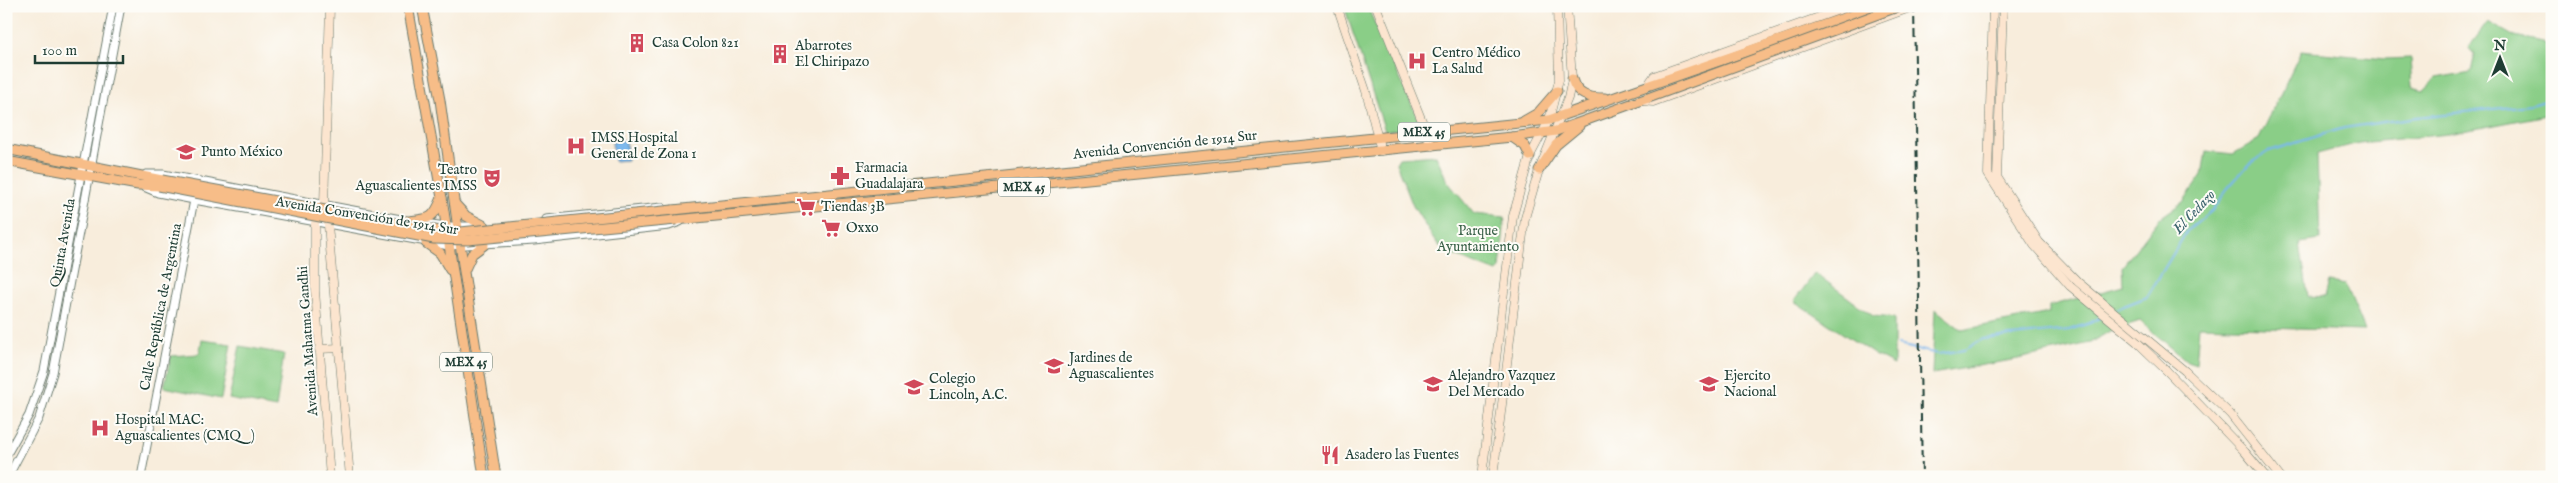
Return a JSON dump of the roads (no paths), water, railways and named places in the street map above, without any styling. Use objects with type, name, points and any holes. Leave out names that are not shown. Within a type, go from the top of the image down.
[{"type":"main road","name":"Avenida Mahatma Gandhi","points":[[330,6],[324,204],[328,225],[350,477]]},
{"type":"main road","name":"MEX 45","points":[[408,6],[442,198],[484,477]]},
{"type":"main road","name":"MEX 45","points":[[422,6],[440,100],[464,272],[496,477]]},
{"type":"main road","points":[[1337,6],[1366,91],[1382,151]]},
{"type":"main road","points":[[1376,6],[1432,146]]},
{"type":"main road","points":[[1482,477],[1513,216],[1530,156],[1549,120],[1559,80],[1557,6]]},
{"type":"main road","points":[[1567,6],[1572,79],[1575,89],[1582,95],[1591,98],[1613,98]]},
{"type":"main road","name":"Avenida Convención de 1914 Sur","points":[[1651,84],[1654,76],[1850,6]]},
{"type":"main road","name":"Avenida Convención de 1914 Sur","points":[[6,161],[138,185],[160,183],[451,233],[1549,120],[1880,6]]},
{"type":"main road","points":[[1880,6],[1880,19]]},
{"type":"main road","name":"Avenida Convención de 1914 Sur","points":[[6,149],[138,174],[160,183],[434,239],[468,240],[1543,134],[1584,122],[1900,6]]},
{"type":"main road","name":"Avenida Convención de 1914 Sur","points":[[1644,99],[1653,102],[1915,6]]},
{"type":"main road","points":[[1986,6],[1992,16]]},
{"type":"main road","points":[[1993,6],[1988,174],[2034,245],[2074,284],[2116,319],[2185,371],[2243,429],[2280,477]]},
{"type":"main road","points":[[2003,6],[1997,177],[2039,242],[2074,284]]},
{"type":"main road","points":[[420,66],[425,74],[430,96],[440,100]]},
{"type":"main road","points":[[1492,477],[1525,218],[1539,170],[1562,117],[1572,79]]},
{"type":"main road","points":[[1520,122],[1538,113],[1556,91]]},
{"type":"main road","points":[[1539,170],[1556,145],[1584,122]]},
{"type":"main road","points":[[1512,137],[1525,146],[1530,156]]},
{"type":"main road","points":[[407,220],[428,219],[434,215],[442,198]]},
{"type":"main road","points":[[455,203],[466,216],[485,226]]},
{"type":"main road","name":"Avenida Mahatma Gandhi","points":[[324,204],[315,223],[314,291],[330,477]]},
{"type":"main road","points":[[426,243],[440,253],[453,276]]},
{"type":"main road","points":[[464,272],[472,254],[484,245]]},
{"type":"main road","points":[[2116,319],[2226,432],[2266,477]]},
{"type":"main road","points":[[319,348],[339,348]]},
{"type":"street","name":"Quinta Avenida","points":[[6,456],[18,439],[29,415],[44,371],[84,175],[113,6]]},
{"type":"street","name":"Quinta Avenida","points":[[86,164],[121,6]]},
{"type":"street","name":"Avenida Convención de 1914 Sur","points":[[138,174],[163,174],[446,226],[485,226],[658,207],[677,210]]},
{"type":"street","name":"Quinta Avenida","points":[[8,477],[39,418],[53,373],[84,175]]},
{"type":"street","name":"Avenida Convención de 1914 Sur","points":[[138,185],[158,193],[449,246],[484,245],[659,227],[679,220]]},
{"type":"street","name":"Calle República de Argentina","points":[[141,477],[194,200]]},
{"type":"water","points":[[626,140],[627,160],[614,161],[612,142]]},
{"type":"waterway","name":"El Cedazo","points":[[2116,309],[2147,297],[2187,231],[2213,210],[2227,189],[2249,164],[2269,151],[2344,128],[2417,117],[2531,105],[2552,99]]},
{"type":"waterway","name":"El Cedazo","points":[[1898,345],[1938,354],[1964,350],[1983,339],[2069,330],[2090,323],[2103,316]]},
{"type":"railway","points":[[1914,6],[1922,477]]},
{"type":"place","name":"Casa Colon 821","points":[[637,43]]},
{"type":"place","name":"Abarrotes El Chiripazo","points":[[780,54]]},
{"type":"place","name":"Centro Médico La Salud","points":[[1417,61]]},
{"type":"place","name":"IMSS Hospital General de Zona 1","points":[[576,146]]},
{"type":"place","name":"Punto México","points":[[186,152]]},
{"type":"place","name":"Farmacia Guadalajara","points":[[840,176]]},
{"type":"place","name":"Teatro Aguascalientes IMSS","points":[[492,178]]},
{"type":"place","name":"Tiendas 3B","points":[[806,207]]},
{"type":"place","name":"Oxxo","points":[[831,228]]},
{"type":"place","name":"Jardines de Aguascalientes","points":[[1054,366]]},
{"type":"place","name":"Alejandro Vazquez Del Mercado","points":[[1433,384]]},
{"type":"place","name":"Ejercito Nacional","points":[[1709,384]]},
{"type":"place","name":"Colegio Lincoln, A.C.","points":[[914,387]]},
{"type":"place","name":"Hospital MAC: Aguascalientes (CMQ)","points":[[100,428]]},
{"type":"place","name":"Asadero las Fuentes","points":[[1330,455]]},
{"type":"park label","name":"Parque Ayuntamiento","points":[[1478,240]]}]
